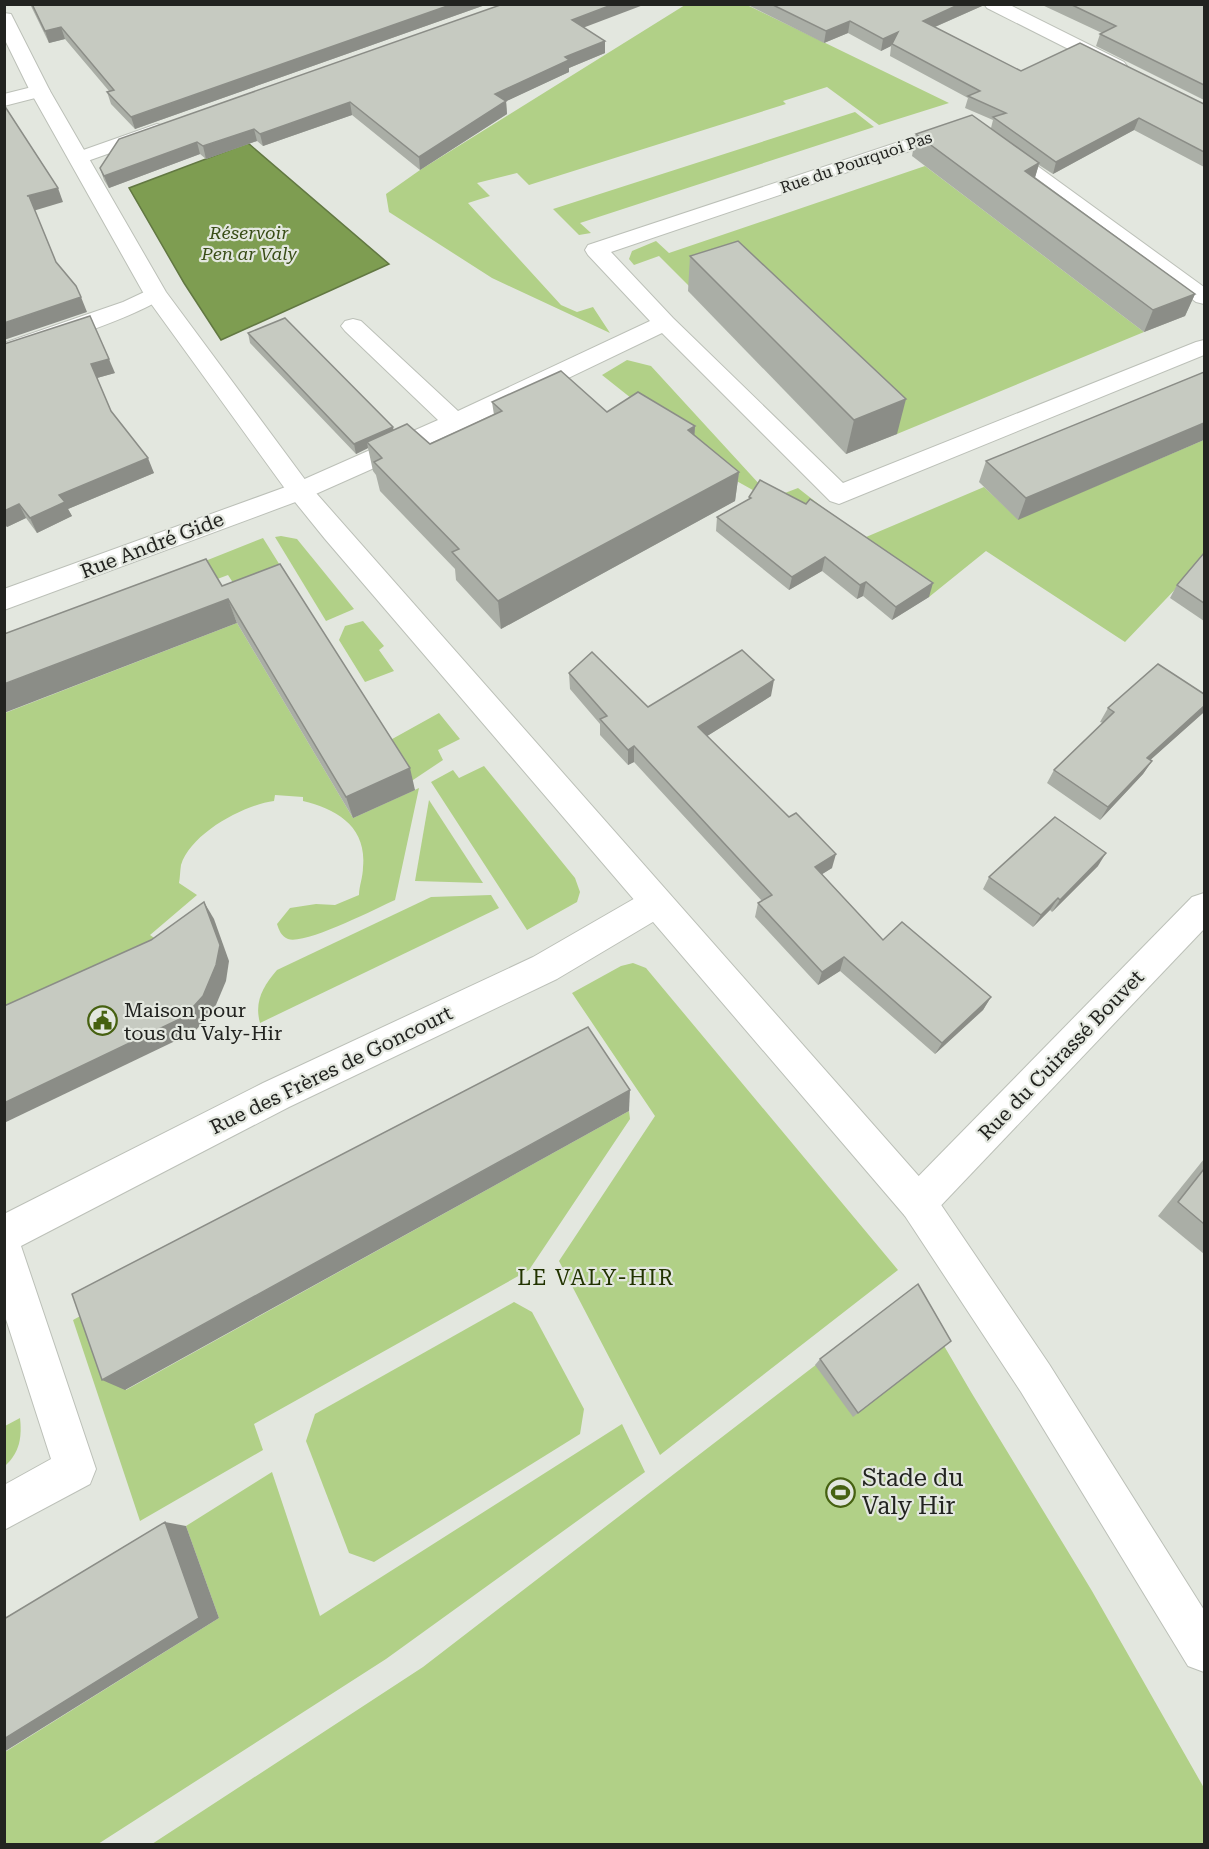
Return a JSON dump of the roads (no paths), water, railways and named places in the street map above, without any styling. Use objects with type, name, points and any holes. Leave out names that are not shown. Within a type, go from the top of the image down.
[{"type":"street","points":[[993,4],[1130,72]]},
{"type":"street","points":[[4,18],[40,91],[155,294],[300,491],[918,1203],[1035,1378],[1204,1650]]},
{"type":"street","points":[[4,100],[40,91]]},
{"type":"street","points":[[79,158],[176,123]]},
{"type":"street","name":"Rue du Pourquoi Pas","points":[[1204,297],[968,125],[596,250],[665,323],[839,495],[1204,347]]},
{"type":"street","points":[[4,351],[131,307],[155,294]]},
{"type":"street","points":[[300,491],[455,422],[665,323]]},
{"type":"street","points":[[353,326],[455,422]]},
{"type":"street","name":"Rue André Gide","points":[[4,600],[300,491]]},
{"type":"street","name":"Rue des Frères de Goncourt","points":[[4,1234],[276,1095],[545,968],[656,903]]},
{"type":"street","name":"Rue du Cuirassé Bouvet","points":[[918,1203],[1204,907]]},
{"type":"street","points":[[4,1251],[75,1469],[4,1509]]},
{"type":"water","name":"Réservoir Pen ar Valy","points":[[248,143],[389,264],[221,340],[184,283],[129,188]]},
{"type":"place","name":"Maison pour tous du Valy-Hir","points":[[103,1021]]},
{"type":"place","name":"Stade du Valy Hir","points":[[841,1492]]},
{"type":"district","name":"LE VALY-HIR","points":[[596,1277]]}]
